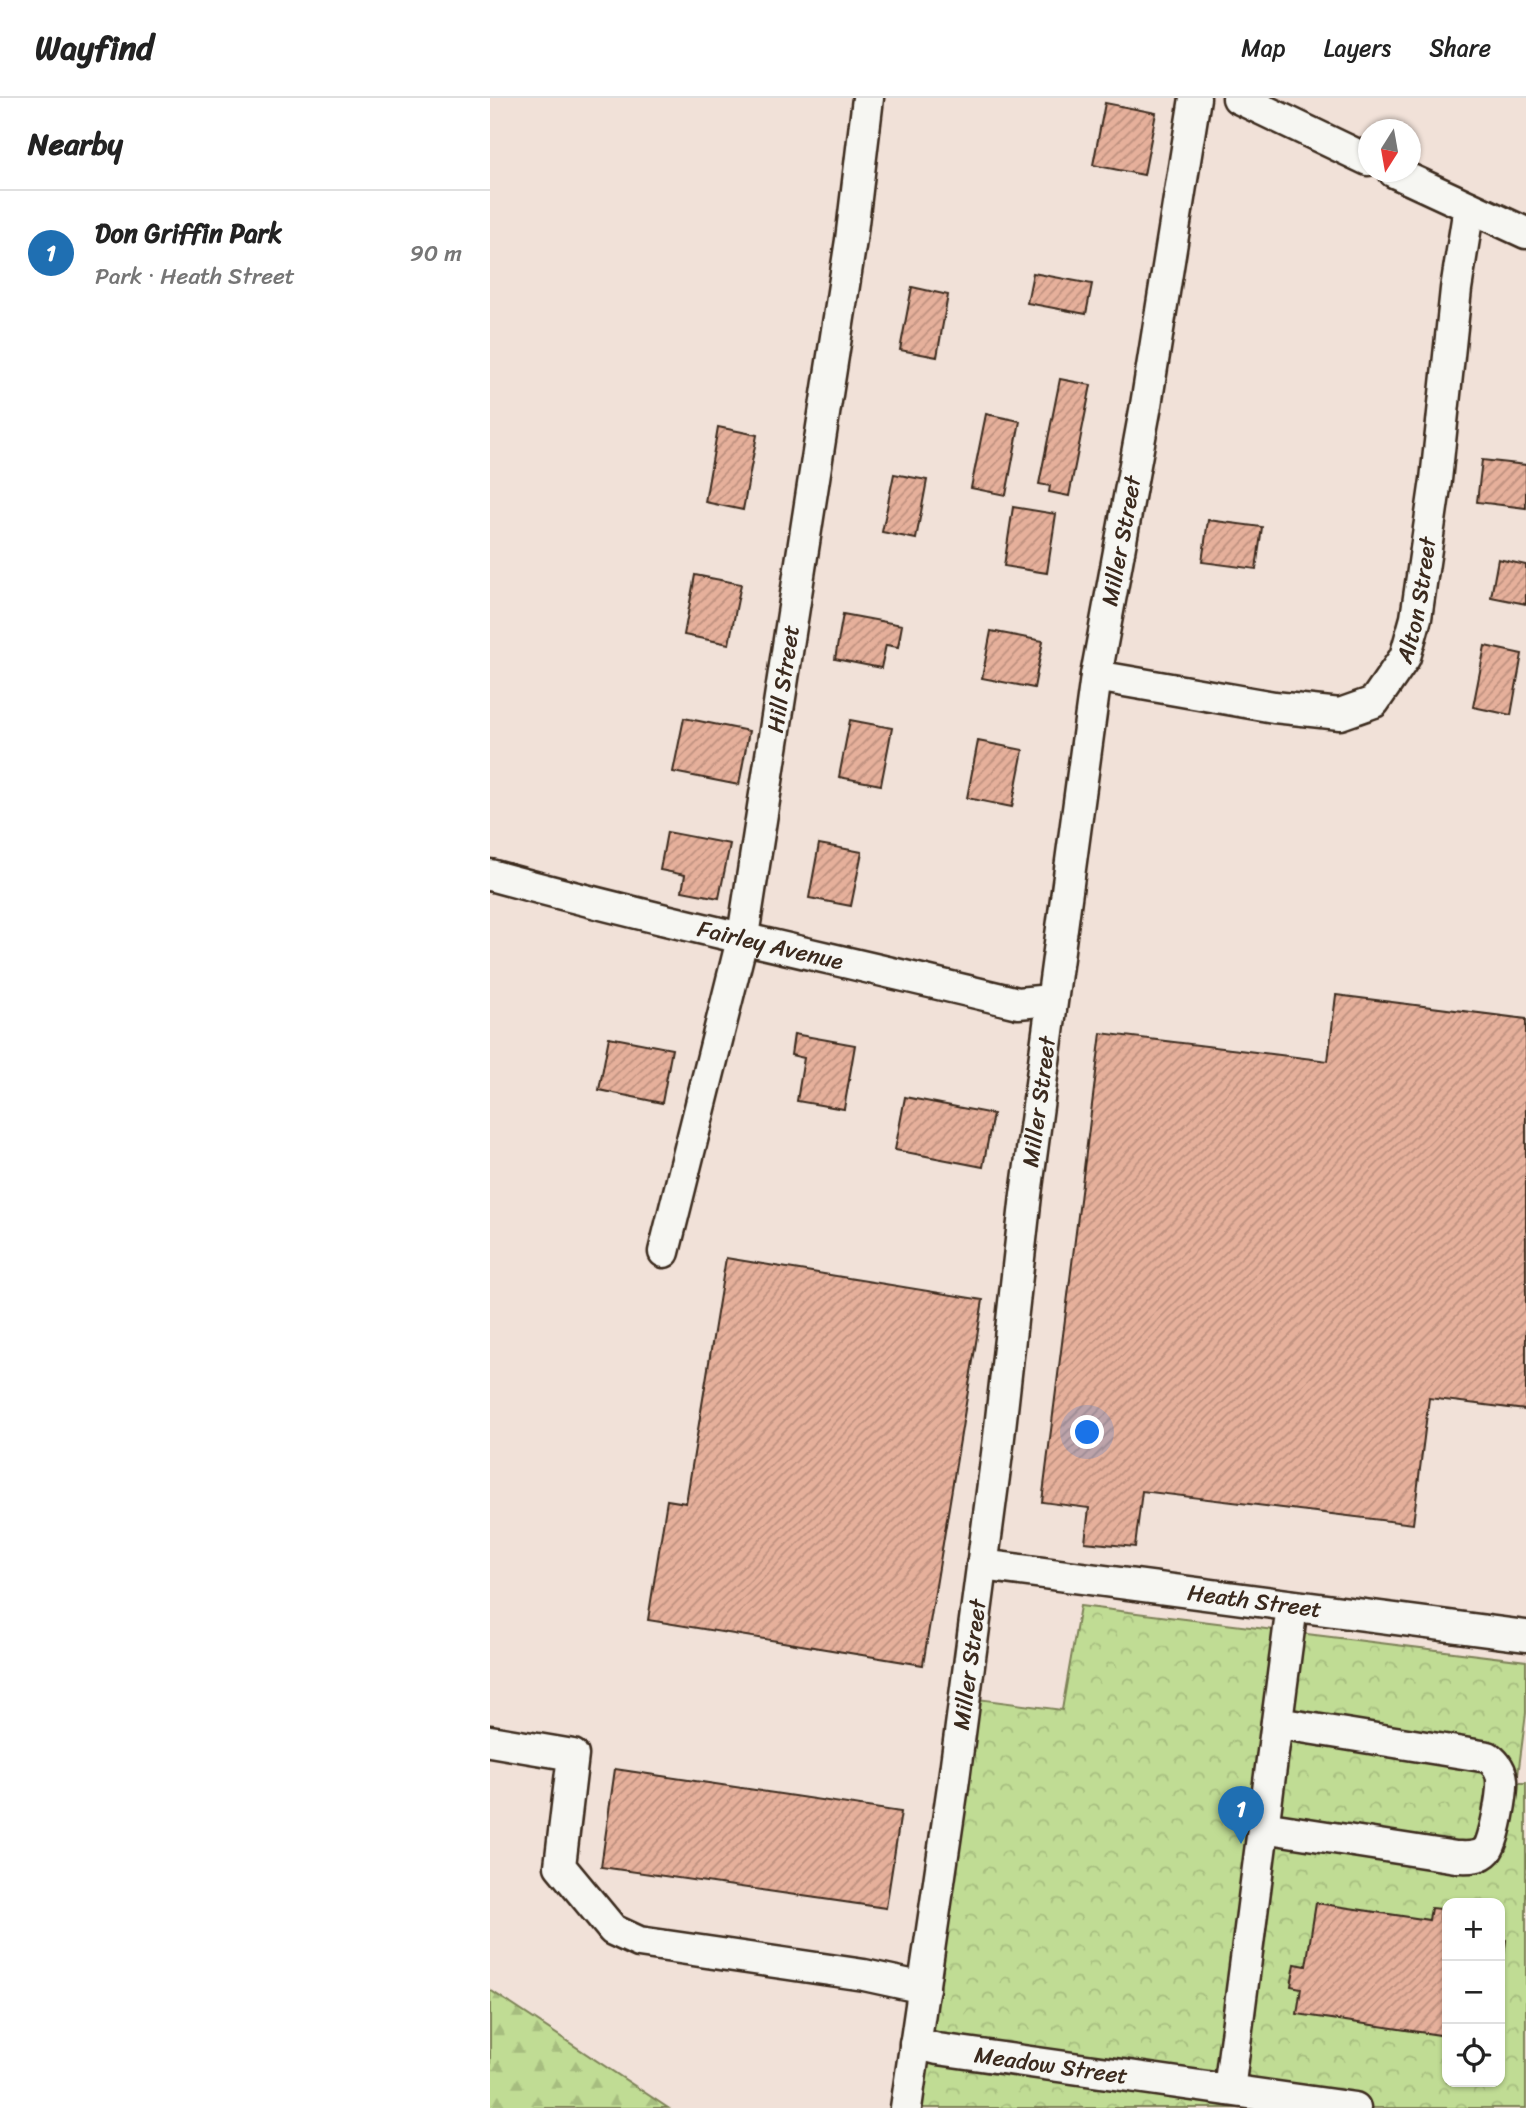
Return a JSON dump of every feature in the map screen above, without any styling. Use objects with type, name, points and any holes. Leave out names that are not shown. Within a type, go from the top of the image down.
[{"type":"street","name":"Hill Street","points":[[664,1252],[743,936],[847,267],[868,98]]},
{"type":"street","name":"Miller Street","points":[[906,2108],[982,1565],[1051,1000],[1096,676],[1146,405],[1195,98]]},
{"type":"street","points":[[1238,98],[1358,155]]},
{"type":"street","points":[[1415,182],[1526,233]]},
{"type":"street","name":"Alton Street","points":[[1096,676],[1274,707],[1340,714],[1374,702],[1405,657],[1416,618],[1436,480],[1456,289],[1469,207]]},
{"type":"street","name":"Fairley Avenue","points":[[490,875],[613,909],[743,936],[1018,1003],[1051,1000]]},
{"type":"street","name":"Heath Street","points":[[982,1565],[1526,1636]]},
{"type":"street","points":[[1229,2090],[1292,1606]]},
{"type":"street","points":[[1263,1827],[1456,1857],[1476,1857],[1486,1851],[1493,1838],[1502,1780],[1497,1764],[1488,1757],[1277,1723]]},
{"type":"street","points":[[490,1741],[573,1755],[560,1866],[613,1930],[639,1942],[864,1975],[924,1988]]},
{"type":"street","name":"Meadow Street","points":[[915,2043],[952,2051],[1355,2108]]},
{"type":"green space","points":[[1080,1606],[1526,1661],[1526,1713],[1517,1783],[1526,1783],[1526,2108],[917,2108],[978,1699],[1062,1710]]},
{"type":"green space","points":[[490,1990],[668,2108],[490,2108]]},
{"type":"building","points":[[1105,103],[1156,113],[1144,175],[1093,165]]},
{"type":"building","points":[[1033,273],[1092,284],[1086,314],[1027,303]]},
{"type":"building","points":[[912,287],[948,295],[937,357],[900,350]]},
{"type":"building","points":[[1060,379],[1091,385],[1069,496],[1049,492],[1050,486],[1039,484]]},
{"type":"building","points":[[986,414],[1020,421],[1006,495],[971,488]]},
{"type":"building","points":[[718,427],[757,435],[743,510],[705,502]]},
{"type":"building","points":[[1482,460],[1526,465],[1526,508],[1477,502]]},
{"type":"building","points":[[894,474],[927,480],[916,539],[882,532]]},
{"type":"building","points":[[1013,507],[1056,514],[1047,573],[1004,566]]},
{"type":"building","points":[[1208,520],[1262,527],[1256,569],[1202,562]]},
{"type":"building","points":[[1498,559],[1526,565],[1526,604],[1491,597]]},
{"type":"building","points":[[695,575],[741,584],[729,644],[684,635]]},
{"type":"building","points":[[843,614],[902,625],[898,647],[886,645],[881,668],[835,659]]},
{"type":"building","points":[[991,631],[1043,641],[1034,688],[982,678]]},
{"type":"building","points":[[1485,646],[1522,654],[1511,715],[1473,707]]},
{"type":"building","points":[[684,718],[749,731],[739,785],[673,772]]},
{"type":"building","points":[[850,720],[892,728],[881,785],[839,777]]},
{"type":"building","points":[[978,741],[1023,750],[1012,807],[967,798]]},
{"type":"building","points":[[667,832],[730,844],[719,898],[682,891],[685,875],[660,870]]},
{"type":"building","points":[[819,844],[862,852],[851,906],[809,898]]},
{"type":"building","points":[[1336,995],[1526,1019],[1526,1410],[1429,1398],[1413,1524],[1142,1491],[1135,1547],[1085,1542],[1089,1508],[1042,1502],[1101,1033],[1328,1061]]},
{"type":"building","points":[[794,1034],[855,1045],[844,1109],[797,1101],[804,1058],[791,1055]]},
{"type":"building","points":[[609,1037],[672,1049],[662,1103],[599,1090]]},
{"type":"building","points":[[905,1097],[993,1114],[983,1167],[895,1150]]},
{"type":"building","points":[[726,1258],[983,1300],[923,1665],[648,1620],[667,1500],[686,1503]]},
{"type":"building","points":[[615,1769],[901,1812],[886,1908],[601,1867]]},
{"type":"building","points":[[1316,1903],[1429,1920],[1431,1908],[1441,1909],[1442,2035],[1297,2014],[1301,1988],[1291,1986],[1295,1964],[1306,1966]]},
{"type":"place","name":"Don Griffin Park","points":[[1241,1844]]}]
